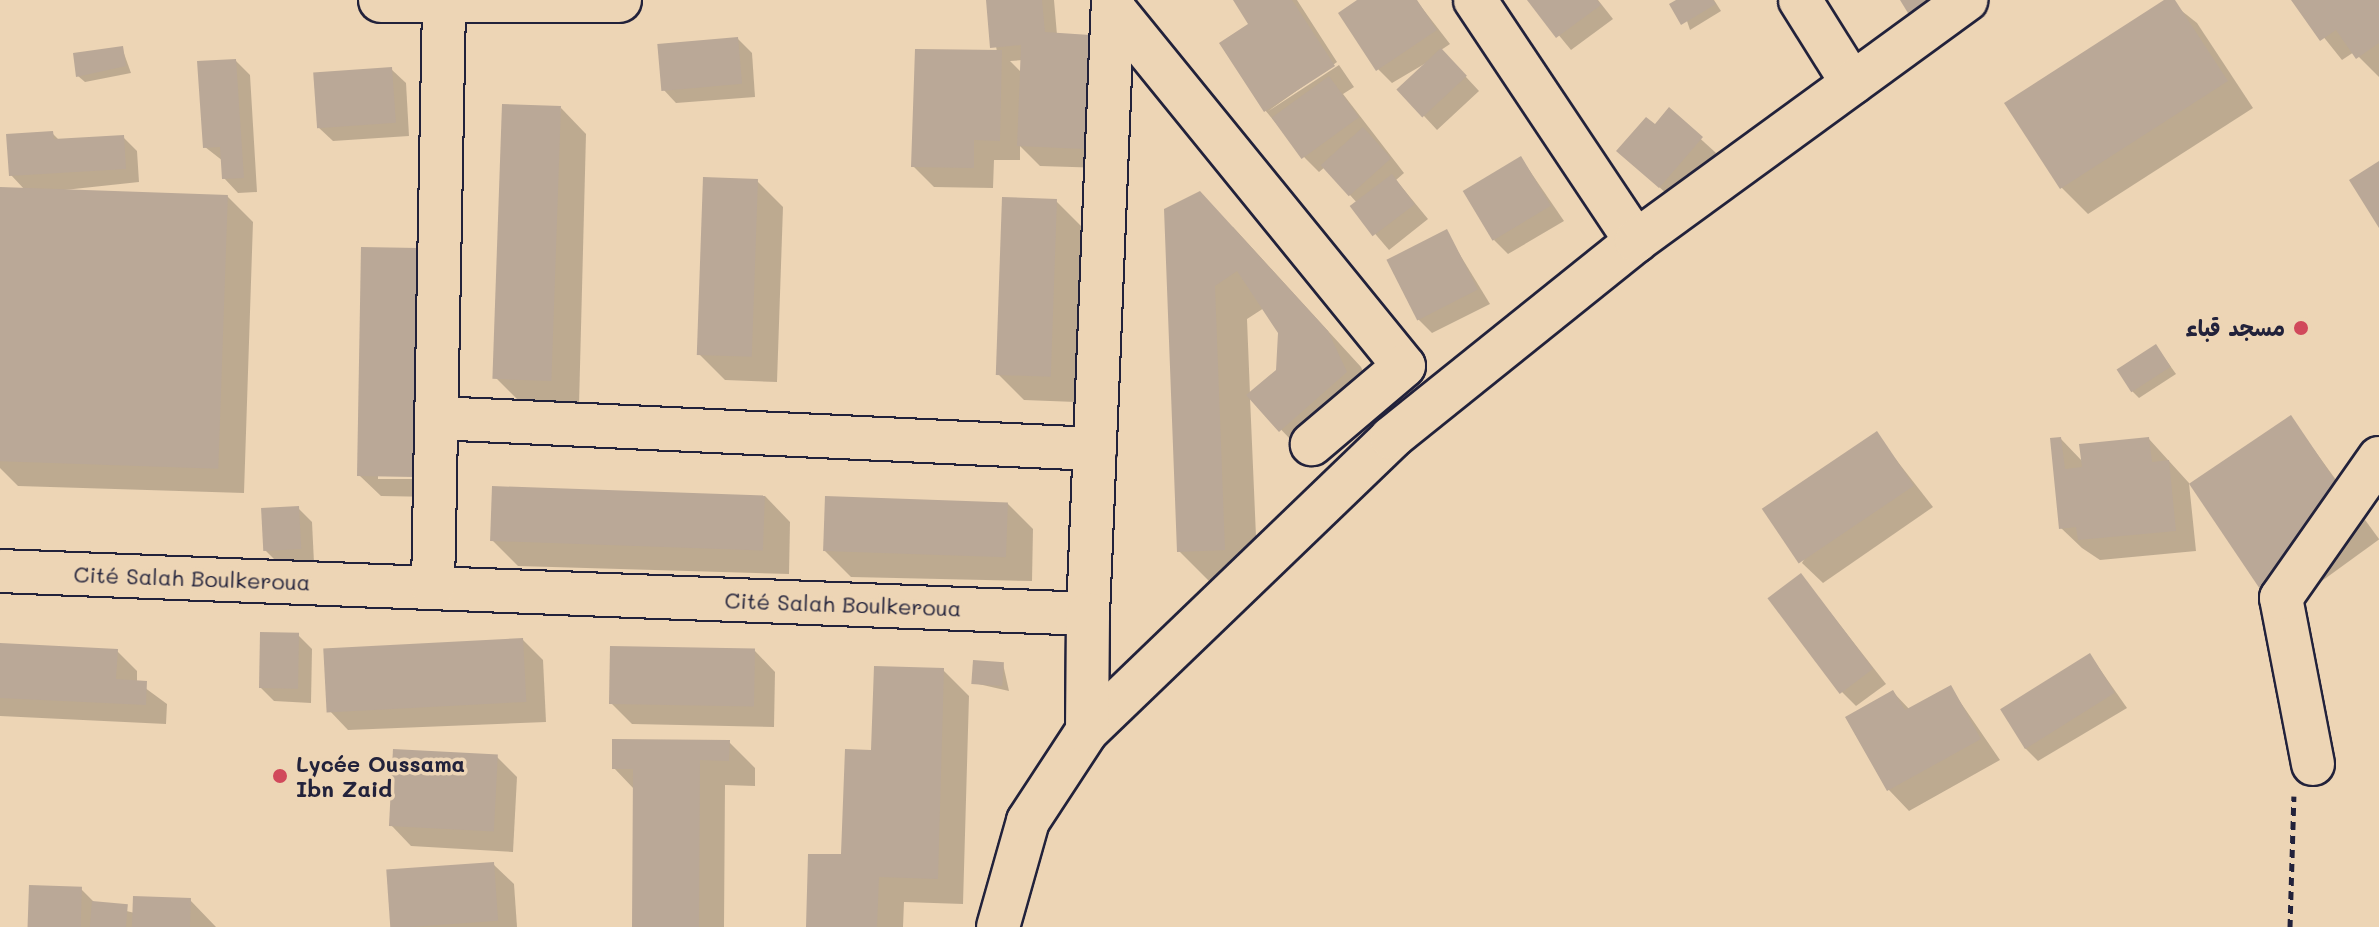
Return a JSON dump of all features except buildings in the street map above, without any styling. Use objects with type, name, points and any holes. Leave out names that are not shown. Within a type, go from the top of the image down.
[{"type":"highway","points":[[381,0],[444,5],[619,0]]},
{"type":"street","points":[[1475,0],[1636,241]]},
{"type":"street","points":[[1800,0],[1852,83]]},
{"type":"street","points":[[998,927],[1028,821],[1087,731],[1391,438],[1636,241],[1966,0]]},
{"type":"street","points":[[1087,731],[1088,614],[1113,4]]},
{"type":"street","points":[[1113,4],[1404,366],[1312,444]]},
{"type":"street","points":[[433,588],[444,5]]},
{"type":"street","points":[[437,418],[1095,449]]},
{"type":"street","points":[[2304,776],[2281,598],[2379,458]]},
{"type":"street","name":"Cité Salah Boulkeroua","points":[[0,571],[1088,614]]},
{"type":"path","points":[[2290,927],[2288,833],[2304,776]]},
{"type":"place","name":"مسجد قباء","points":[[2301,328]]},
{"type":"place","name":"Lycée Oussama Ibn Zaid","points":[[280,776]]}]
